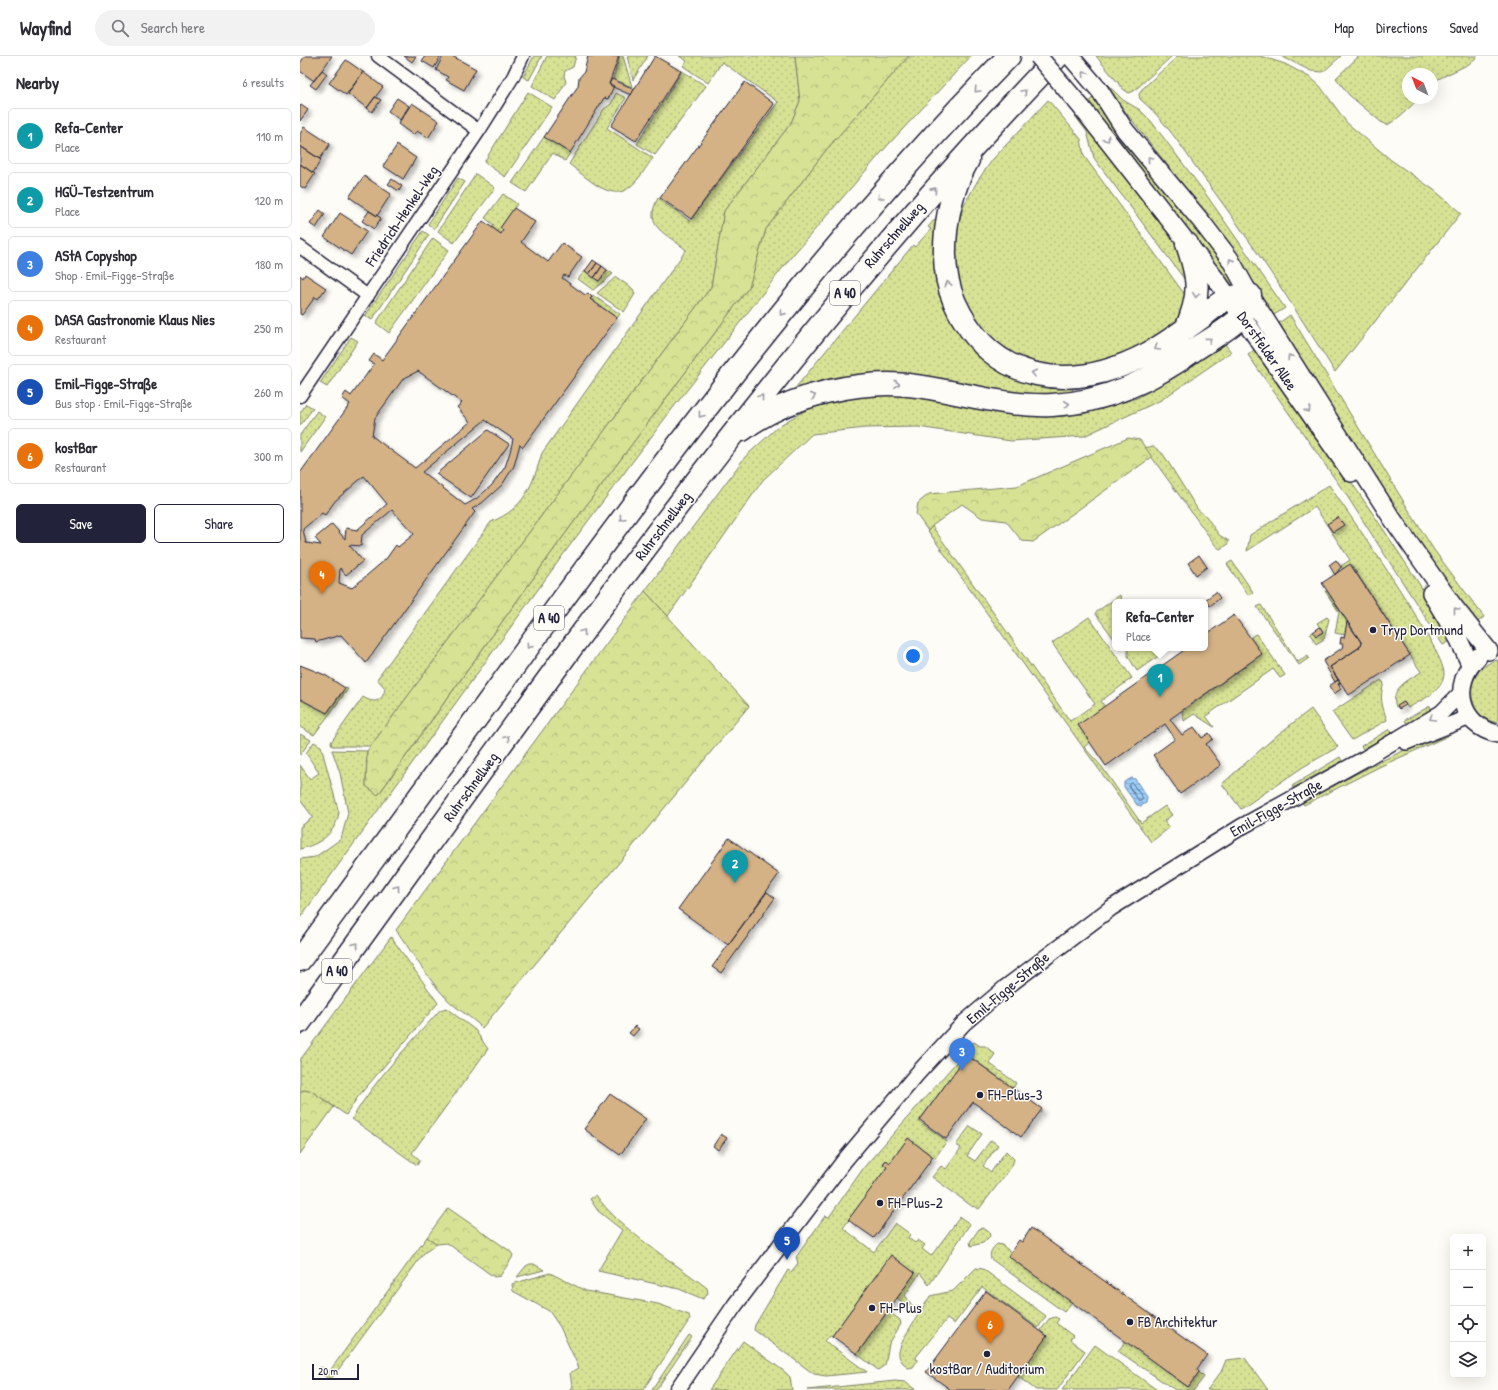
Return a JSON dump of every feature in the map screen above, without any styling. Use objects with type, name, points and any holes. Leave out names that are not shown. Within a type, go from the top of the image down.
[{"type":"highway","name":"A 40","points":[[300,960],[605,541],[736,369],[894,182],[1009,56]]},
{"type":"highway","name":"Ruhrschnellweg","points":[[300,1022],[711,461],[797,350],[869,264],[988,131],[1058,56]]},
{"type":"highway","points":[[711,461],[736,434],[770,412],[824,393],[858,386],[899,384],[922,386],[1025,405],[1052,405],[1083,402],[1140,382],[1171,366],[1242,316],[1250,295],[1229,298],[1186,329],[1147,354],[1104,373],[1078,377],[1049,377],[1029,372],[998,357],[983,345],[967,326],[950,294],[945,273],[944,251],[950,211],[959,179],[965,165],[988,131]]},
{"type":"highway","points":[[1186,329],[1193,312],[1198,284],[1194,263],[1187,244]]},
{"type":"main road","name":"Dorstfelder Allee","points":[[1038,56],[1082,108],[1242,316],[1398,542],[1451,626],[1470,664]]},
{"type":"main road","name":"Dorstfelder Allee","points":[[1070,56],[1100,91],[1125,130],[1201,221],[1230,259],[1250,295],[1391,517],[1452,604],[1494,650]]},
{"type":"main road","points":[[1470,664],[1479,656],[1494,650]]},
{"type":"main road","name":"Emil-Figge-Straße","points":[[1461,692],[1463,679],[1470,664]]},
{"type":"main road","points":[[1461,692],[1464,707],[1470,717],[1484,729],[1498,734]]},
{"type":"street","points":[[378,56],[479,131]]},
{"type":"street","name":"Friedrich-Henkel-Weg","points":[[301,392],[368,296],[479,131],[513,77],[523,56]]},
{"type":"street","points":[[300,247],[368,296]]},
{"type":"street","name":"Emil-Figge-Straße","points":[[677,1390],[736,1305],[844,1161],[917,1074],[964,1023],[1005,988],[1111,908],[1241,827],[1366,758],[1441,713],[1461,692]]},
{"type":"street","name":"Emil-Figge-Straße","points":[[1366,758],[1470,717]]},
{"type":"green space","points":[[534,56],[542,56],[529,80],[523,77]]},
{"type":"green space","points":[[547,56],[576,56],[573,67],[565,71],[564,76],[566,82],[555,100],[532,86]]},
{"type":"green space","points":[[620,56],[623,56],[632,87],[613,79]]},
{"type":"green space","points":[[627,56],[648,56],[633,80]]},
{"type":"green space","points":[[679,56],[795,56],[800,101],[791,123],[724,211],[711,287],[371,746],[332,746],[331,742],[363,697],[371,701],[380,699],[385,688],[377,679],[491,522],[512,510],[526,495],[535,476],[542,453],[686,250],[659,229],[655,223],[653,216],[658,198],[690,221],[778,102],[722,62],[708,83],[683,66],[687,61]]},
{"type":"green space","points":[[795,56],[909,56],[826,150],[766,229],[749,287],[562,538],[378,795],[366,786],[367,751],[711,287],[724,211],[791,123],[800,101]]},
{"type":"green space","points":[[909,56],[971,56],[888,145],[792,256],[669,413],[568,548],[300,918],[300,859],[315,857],[341,839],[348,813],[340,773],[332,750],[367,751],[366,786],[379,794],[562,538],[749,287],[766,229],[826,150]]},
{"type":"green space","points":[[1096,56],[1172,56],[1134,91],[1129,93],[1123,89]]},
{"type":"green space","points":[[1178,56],[1260,56],[1285,64],[1311,78],[1320,86],[1347,123],[1391,160],[1434,190],[1461,213],[1335,372],[1287,297],[1236,223],[1173,135],[1149,107],[1140,99],[1139,95],[1141,90]]},
{"type":"green space","points":[[1281,56],[1341,56],[1323,72],[1311,71]]},
{"type":"green space","points":[[1359,56],[1478,56],[1469,64],[1438,79],[1438,68],[1402,68],[1402,104],[1413,104],[1404,113],[1387,125],[1381,122],[1349,95],[1336,78]]},
{"type":"green space","points":[[682,71],[706,86],[655,155],[637,144]]},
{"type":"green space","points":[[1107,84],[1123,100],[1140,110],[1151,121],[1205,193],[1285,308],[1274,315],[1180,181],[1105,86]]},
{"type":"green space","points":[[528,92],[552,107],[505,177],[484,162]]},
{"type":"green space","points":[[616,93],[626,98],[607,128],[653,158],[630,187],[623,191],[615,192],[598,186],[569,164],[604,109],[611,104]]},
{"type":"green space","points":[[1093,97],[1222,258],[1235,286],[1229,290],[1139,167],[1089,102]]},
{"type":"green space","points":[[1048,100],[1081,139],[1084,156],[1188,299],[1183,314],[1173,329],[1161,339],[1083,370],[1033,366],[995,347],[957,290],[955,235],[964,205],[978,180],[993,159]]},
{"type":"green space","points":[[1077,114],[1172,238],[1182,254],[1188,284],[1094,158],[1087,132],[1075,116]]},
{"type":"green space","points":[[544,137],[570,153],[565,161],[553,153],[526,192],[512,183]]},
{"type":"green space","points":[[476,174],[495,188],[454,243],[438,231]]},
{"type":"green space","points":[[458,178],[465,182],[434,229],[428,224]]},
{"type":"green space","points":[[503,194],[517,204],[500,228],[503,230],[501,234],[492,227],[494,225],[485,218]]},
{"type":"green space","points":[[948,204],[962,335],[1072,385],[1073,393],[1048,395],[792,392],[913,245],[915,247],[931,229],[928,227]]},
{"type":"green space","points":[[423,231],[429,235],[372,320],[365,316]]},
{"type":"green space","points":[[433,238],[449,250],[389,333],[376,323]]},
{"type":"green space","points":[[607,270],[613,274],[593,290],[578,279],[585,271],[599,281]]},
{"type":"green space","points":[[616,277],[633,289],[635,294],[624,312],[597,293]]},
{"type":"green space","points":[[594,296],[620,314],[617,318],[590,299]]},
{"type":"green space","points":[[1290,315],[1434,550],[1484,617],[1474,625],[1431,567],[1279,323]]},
{"type":"green space","points":[[351,337],[358,341],[327,387],[320,383]]},
{"type":"green space","points":[[1225,344],[1231,352],[1161,400],[1084,436],[1011,441],[918,427],[865,428],[812,434],[763,480],[668,616],[645,591],[745,457],[780,425],[811,407],[844,396],[924,395],[1023,415],[1083,414],[1137,398],[1176,377]]},
{"type":"green space","points":[[1255,349],[1358,492],[1454,639],[1443,645],[1347,496],[1248,355]]},
{"type":"green space","points":[[306,404],[313,408],[300,426],[300,413]]},
{"type":"green space","points":[[317,411],[325,417],[300,452],[300,435]]},
{"type":"green space","points":[[1128,438],[1140,440],[1152,457],[1033,542],[1022,541],[1006,521],[982,518],[962,504],[932,526],[928,531],[916,514],[918,503],[929,494],[1017,486]]},
{"type":"green space","points":[[1153,446],[1163,454],[1198,510],[1206,516],[1219,535],[1229,541],[1227,545],[1220,549],[1216,546],[1145,448]]},
{"type":"green space","points":[[1329,485],[1394,581],[1429,638],[1440,660],[1444,674],[1440,686],[1436,691],[1408,708],[1404,702],[1396,707],[1395,695],[1401,685],[1421,672],[1351,564],[1343,569],[1341,566],[1350,560],[1315,507],[1247,551],[1250,535]]},
{"type":"green space","points":[[932,526],[1070,721],[1095,704],[1052,643],[1089,617],[1132,678],[1101,701],[1105,707],[1078,725],[1090,742],[1084,747],[1102,767],[1141,823],[1165,806],[1172,815],[1164,821],[1169,828],[1151,842],[928,531]]},
{"type":"green space","points":[[1232,561],[1253,592],[1248,595],[1227,564]]},
{"type":"green space","points":[[645,591],[749,706],[482,1028],[450,1002],[439,990],[396,930]]},
{"type":"green space","points":[[1325,591],[1327,591],[1347,622],[1345,635],[1335,633],[1339,612]]},
{"type":"green space","points":[[1120,595],[1121,599],[1114,599]]},
{"type":"green space","points":[[1112,601],[1112,636],[1095,613]]},
{"type":"green space","points":[[1261,605],[1298,662],[1308,656],[1309,658],[1299,665],[1257,607]]},
{"type":"green space","points":[[1327,617],[1329,619],[1324,639],[1316,644],[1310,634],[1313,632],[1316,636],[1323,632],[1317,623]]},
{"type":"green space","points":[[1255,634],[1285,675],[1280,678],[1273,669],[1206,716],[1214,727],[1194,714],[1184,721],[1182,711],[1262,654],[1250,638]]},
{"type":"green space","points":[[1128,651],[1166,651],[1137,671],[1128,656]]},
{"type":"green space","points":[[1498,660],[1498,723],[1487,719],[1478,712],[1473,703],[1472,692],[1473,682],[1478,672],[1487,665]]},
{"type":"green space","points":[[1381,680],[1384,683],[1382,702],[1387,720],[1352,740],[1332,712]]},
{"type":"green space","points":[[346,688],[348,689],[314,735],[300,727],[300,699],[327,713]]},
{"type":"green space","points":[[1430,706],[1432,710],[1407,724],[1405,720]]},
{"type":"green space","points":[[1311,709],[1338,747],[1303,767],[1241,809],[1222,784],[1276,736]]},
{"type":"green space","points":[[1390,729],[1392,733],[1363,749],[1361,746]]},
{"type":"green space","points":[[1446,731],[1448,736],[1381,766],[1304,805],[1302,802],[1379,762]]},
{"type":"green space","points":[[300,734],[311,740],[300,755]]},
{"type":"green space","points":[[314,742],[321,746],[339,813],[334,827],[326,837],[314,844],[300,849],[300,827],[313,817],[300,800],[300,765],[310,779],[319,773],[306,753]]},
{"type":"green space","points":[[1340,757],[1342,761],[1293,788],[1292,786]]},
{"type":"green space","points":[[391,937],[438,1003],[357,1098],[346,1115],[313,1092],[304,1090],[300,1093],[300,1060]]},
{"type":"green space","points":[[446,1008],[475,1030],[488,1049],[412,1153],[420,1160],[417,1165],[352,1119],[371,1090],[393,1063],[440,1010]]},
{"type":"green space","points":[[974,1042],[980,1046],[985,1046],[995,1054],[989,1063],[1016,1083],[1013,1088],[967,1055],[919,1121],[947,1141],[935,1158],[908,1139],[890,1163],[886,1160],[883,1163],[887,1167],[843,1228],[874,1252],[895,1223],[910,1234],[908,1238],[915,1243],[918,1240],[925,1245],[922,1249],[931,1256],[960,1217],[970,1224],[929,1285],[920,1273],[905,1295],[913,1307],[912,1309],[897,1298],[915,1273],[891,1256],[832,1336],[830,1335],[825,1341],[867,1372],[826,1376],[814,1374],[754,1330],[755,1325],[788,1270],[791,1272],[798,1263],[796,1257],[825,1216],[829,1217],[865,1166]]},
{"type":"green space","points":[[304,1090],[313,1092],[334,1107],[300,1154],[300,1093]]},
{"type":"green space","points":[[970,1126],[982,1134],[967,1156],[975,1161],[991,1140],[998,1145],[983,1166],[991,1172],[1006,1151],[1014,1159],[1012,1166],[979,1209],[974,1206],[973,1207],[932,1177],[941,1166],[946,1169],[961,1148],[956,1145]]},
{"type":"green space","points":[[596,1195],[606,1208],[633,1233],[707,1288],[708,1293],[703,1299],[679,1289],[598,1271],[622,1230],[598,1211],[590,1199]]},
{"type":"green space","points":[[448,1208],[510,1251],[513,1255],[512,1258],[500,1276],[494,1277],[447,1243],[437,1244],[427,1237]]},
{"type":"green space","points":[[983,1228],[989,1232],[990,1236],[983,1243],[971,1246],[970,1242],[979,1229]]},
{"type":"green space","points":[[427,1237],[437,1244],[424,1253],[333,1377],[327,1378],[317,1369],[321,1367],[329,1372]]},
{"type":"green space","points":[[997,1244],[1002,1245],[1072,1302],[1064,1312],[991,1259],[991,1251]]},
{"type":"green space","points":[[534,1264],[544,1270],[517,1277],[526,1266]]},
{"type":"green space","points":[[976,1268],[983,1269],[1046,1316],[1038,1328],[982,1287],[954,1324],[947,1319],[916,1357],[917,1361],[913,1367],[908,1368],[899,1357],[899,1352],[904,1339],[930,1296],[953,1291]]},
{"type":"green space","points":[[550,1273],[586,1291],[658,1304],[689,1315],[690,1319],[643,1390],[570,1390],[572,1385],[570,1373],[579,1368],[560,1327],[549,1311],[513,1291],[512,1284]]},
{"type":"green space","points":[[888,1311],[900,1320],[901,1324],[889,1344],[885,1365],[878,1370],[857,1354]]},
{"type":"green space","points":[[1055,1317],[1059,1319],[1056,1323],[1073,1336],[1070,1340],[1085,1351],[1057,1390],[1036,1390],[1017,1376],[1047,1336],[1041,1330],[1049,1319]]},
{"type":"green space","points":[[689,1335],[692,1337],[656,1390],[652,1390]]},
{"type":"green space","points":[[743,1341],[790,1377],[792,1390],[709,1390]]},
{"type":"green space","points":[[1126,1341],[1188,1387],[1199,1372],[1204,1377],[1194,1390],[1175,1390],[1118,1351]]},
{"type":"green space","points":[[1095,1345],[1157,1390],[1062,1390]]},
{"type":"green space","points":[[1245,1358],[1268,1390],[1207,1390],[1221,1372],[1226,1360]]},
{"type":"green space","points":[[895,1381],[905,1382],[916,1390],[807,1390]]},
{"type":"water","points":[[1132,778],[1135,779],[1147,797],[1146,803],[1141,806],[1137,805],[1124,787],[1124,782]]},
{"type":"building","points":[[305,56],[332,56],[314,81],[300,71],[300,63]]},
{"type":"building","points":[[404,56],[416,56],[412,62]]},
{"type":"building","points":[[425,56],[441,56],[434,68],[422,61]]},
{"type":"building","points":[[443,56],[452,56],[476,69],[464,90],[446,80],[448,77],[436,70]]},
{"type":"building","points":[[588,56],[619,56],[609,84],[614,86],[608,99],[604,98],[570,153],[544,137],[578,86],[579,78],[584,72]]},
{"type":"building","points":[[655,56],[681,71],[636,141],[611,126]]},
{"type":"building","points":[[346,60],[363,72],[346,95],[329,83]]},
{"type":"building","points":[[322,70],[327,74],[316,89],[310,85]]},
{"type":"building","points":[[363,72],[383,87],[367,108],[348,94]]},
{"type":"building","points":[[612,79],[634,89],[631,95],[609,84]]},
{"type":"building","points":[[745,82],[774,104],[691,219],[660,198]]},
{"type":"building","points":[[375,97],[381,100],[372,112],[367,108]]},
{"type":"building","points":[[397,98],[409,106],[400,120],[388,111]]},
{"type":"building","points":[[412,103],[439,121],[428,138],[417,131],[413,135],[398,124]]},
{"type":"building","points":[[301,105],[308,110],[300,121],[300,106]]},
{"type":"building","points":[[304,127],[330,144],[320,159],[300,146],[300,134]]},
{"type":"building","points":[[397,145],[416,158],[403,179],[383,166]]},
{"type":"building","points":[[300,146],[321,160],[313,173],[300,164]]},
{"type":"building","points":[[300,164],[315,174],[305,189],[300,186]]},
{"type":"building","points":[[364,176],[391,194],[377,216],[349,197]]},
{"type":"building","points":[[392,179],[402,186],[399,191],[388,184]]},
{"type":"building","points":[[514,208],[535,222],[521,242],[548,262],[562,243],[582,257],[568,277],[564,275],[562,278],[585,295],[588,293],[592,297],[590,299],[617,318],[523,447],[520,444],[514,466],[502,485],[482,503],[472,509],[475,512],[366,663],[341,635],[316,642],[315,639],[300,638],[300,473],[350,404],[342,398],[346,392],[351,396],[374,364],[369,361],[374,354],[382,360],[483,221],[501,234],[503,230],[500,228]],"holes":[[[418,371],[462,403],[457,407],[470,422],[415,468],[372,436],[375,418],[403,379]],[[485,420],[513,439],[505,467],[492,485],[476,499],[465,505],[422,472]],[[364,476],[387,504],[357,530],[346,528],[345,539],[332,524],[315,538],[321,545],[306,543],[303,529],[322,513],[325,515],[335,501]],[[392,510],[414,534],[398,547],[396,545],[386,559],[352,588],[339,583],[340,568],[346,575],[363,561],[349,545],[361,546],[362,535]]]},
{"type":"building","points":[[320,210],[325,214],[316,228],[310,224]]},
{"type":"building","points":[[369,211],[381,218],[374,229],[362,221]]},
{"type":"building","points":[[340,213],[367,231],[351,255],[324,237]]},
{"type":"building","points":[[593,260],[597,263],[589,274],[585,271]]},
{"type":"building","points":[[597,263],[602,266],[594,278],[589,274]]},
{"type":"building","points":[[602,266],[607,270],[599,281],[594,278]]},
{"type":"building","points":[[305,274],[326,288],[318,299],[315,297],[302,315],[300,314],[300,275],[303,278]]},
{"type":"building","points":[[488,430],[509,444],[471,498],[436,474]]},
{"type":"building","points":[[1338,517],[1344,525],[1333,532],[1327,524]]},
{"type":"building","points":[[1199,555],[1207,567],[1196,575],[1188,563]]},
{"type":"building","points":[[1336,560],[1341,567],[1335,575],[1329,565]]},
{"type":"building","name":"Tryp Dortmund","points":[[1350,564],[1410,655],[1349,695],[1330,667],[1360,647],[1361,642],[1322,583]]},
{"type":"building","points":[[1216,592],[1220,598],[1210,606],[1208,604],[1208,599],[1206,599]]},
{"type":"building","points":[[1234,615],[1262,654],[1170,719],[1182,735],[1194,727],[1202,738],[1209,733],[1213,739],[1206,744],[1221,765],[1180,794],[1153,755],[1175,739],[1165,724],[1106,766],[1078,725],[1183,651],[1208,651],[1208,633]]},
{"type":"building","points":[[1347,622],[1361,642],[1360,647],[1330,667],[1338,680],[1335,682],[1323,661],[1342,648],[1343,644],[1340,644],[1341,637],[1344,638]]},
{"type":"building","points":[[1320,627],[1323,632],[1316,636],[1313,632]]},
{"type":"building","points":[[300,665],[325,675],[345,688],[327,713],[300,699]]},
{"type":"building","points":[[1338,680],[1340,683],[1338,684],[1341,689],[1334,694],[1329,686]]},
{"type":"building","points":[[1404,702],[1406,705],[1399,709],[1397,706]]},
{"type":"building","points":[[729,838],[779,874],[728,945],[678,909]]},
{"type":"building","points":[[767,892],[775,898],[721,973],[712,967]]},
{"type":"building","points":[[635,1026],[639,1029],[633,1036],[629,1033]]},
{"type":"building","name":"FH-Plus-3","points":[[967,1055],[1042,1109],[1021,1137],[973,1102],[946,1139],[920,1120]]},
{"type":"building","points":[[610,1094],[646,1119],[620,1155],[584,1129]]},
{"type":"building","points":[[721,1134],[727,1138],[718,1150],[713,1146]]},
{"type":"building","name":"FH-Plus-2","points":[[908,1138],[933,1157],[874,1238],[848,1220],[887,1167],[883,1164],[886,1160],[890,1163]]},
{"type":"building","name":"FB Architektur","points":[[1031,1228],[1207,1355],[1197,1369],[1199,1372],[1188,1387],[1008,1256],[1019,1240],[1022,1242]]},
{"type":"building","name":"FH-Plus","points":[[891,1255],[915,1273],[857,1354],[832,1336]]},
{"type":"building","name":"kostBar / Auditorium","points":[[986,1291],[1047,1336],[1008,1390],[951,1390],[926,1372]]},
{"type":"place","name":"DASA Gastronomie Klaus Nies","points":[[322,594]]},
{"type":"place","name":"Tryp Dortmund","points":[[1373,630]]},
{"type":"place","name":"Refa-Center","points":[[1160,697]]},
{"type":"place","name":"HGÜ-Testzentrum","points":[[735,883]]},
{"type":"place","name":"AStA Copyshop","points":[[962,1071]]},
{"type":"place","name":"FH-Plus-3","points":[[980,1095]]},
{"type":"place","name":"FH-Plus-2","points":[[880,1203]]},
{"type":"place","name":"Emil-Figge-Straße","points":[[787,1260]]},
{"type":"place","name":"FH-Plus","points":[[872,1308]]},
{"type":"place","name":"FB Architektur","points":[[1130,1322]]},
{"type":"place","name":"kostBar","points":[[990,1344]]},
{"type":"place","name":"kostBar / Auditorium","points":[[987,1354]]}]
